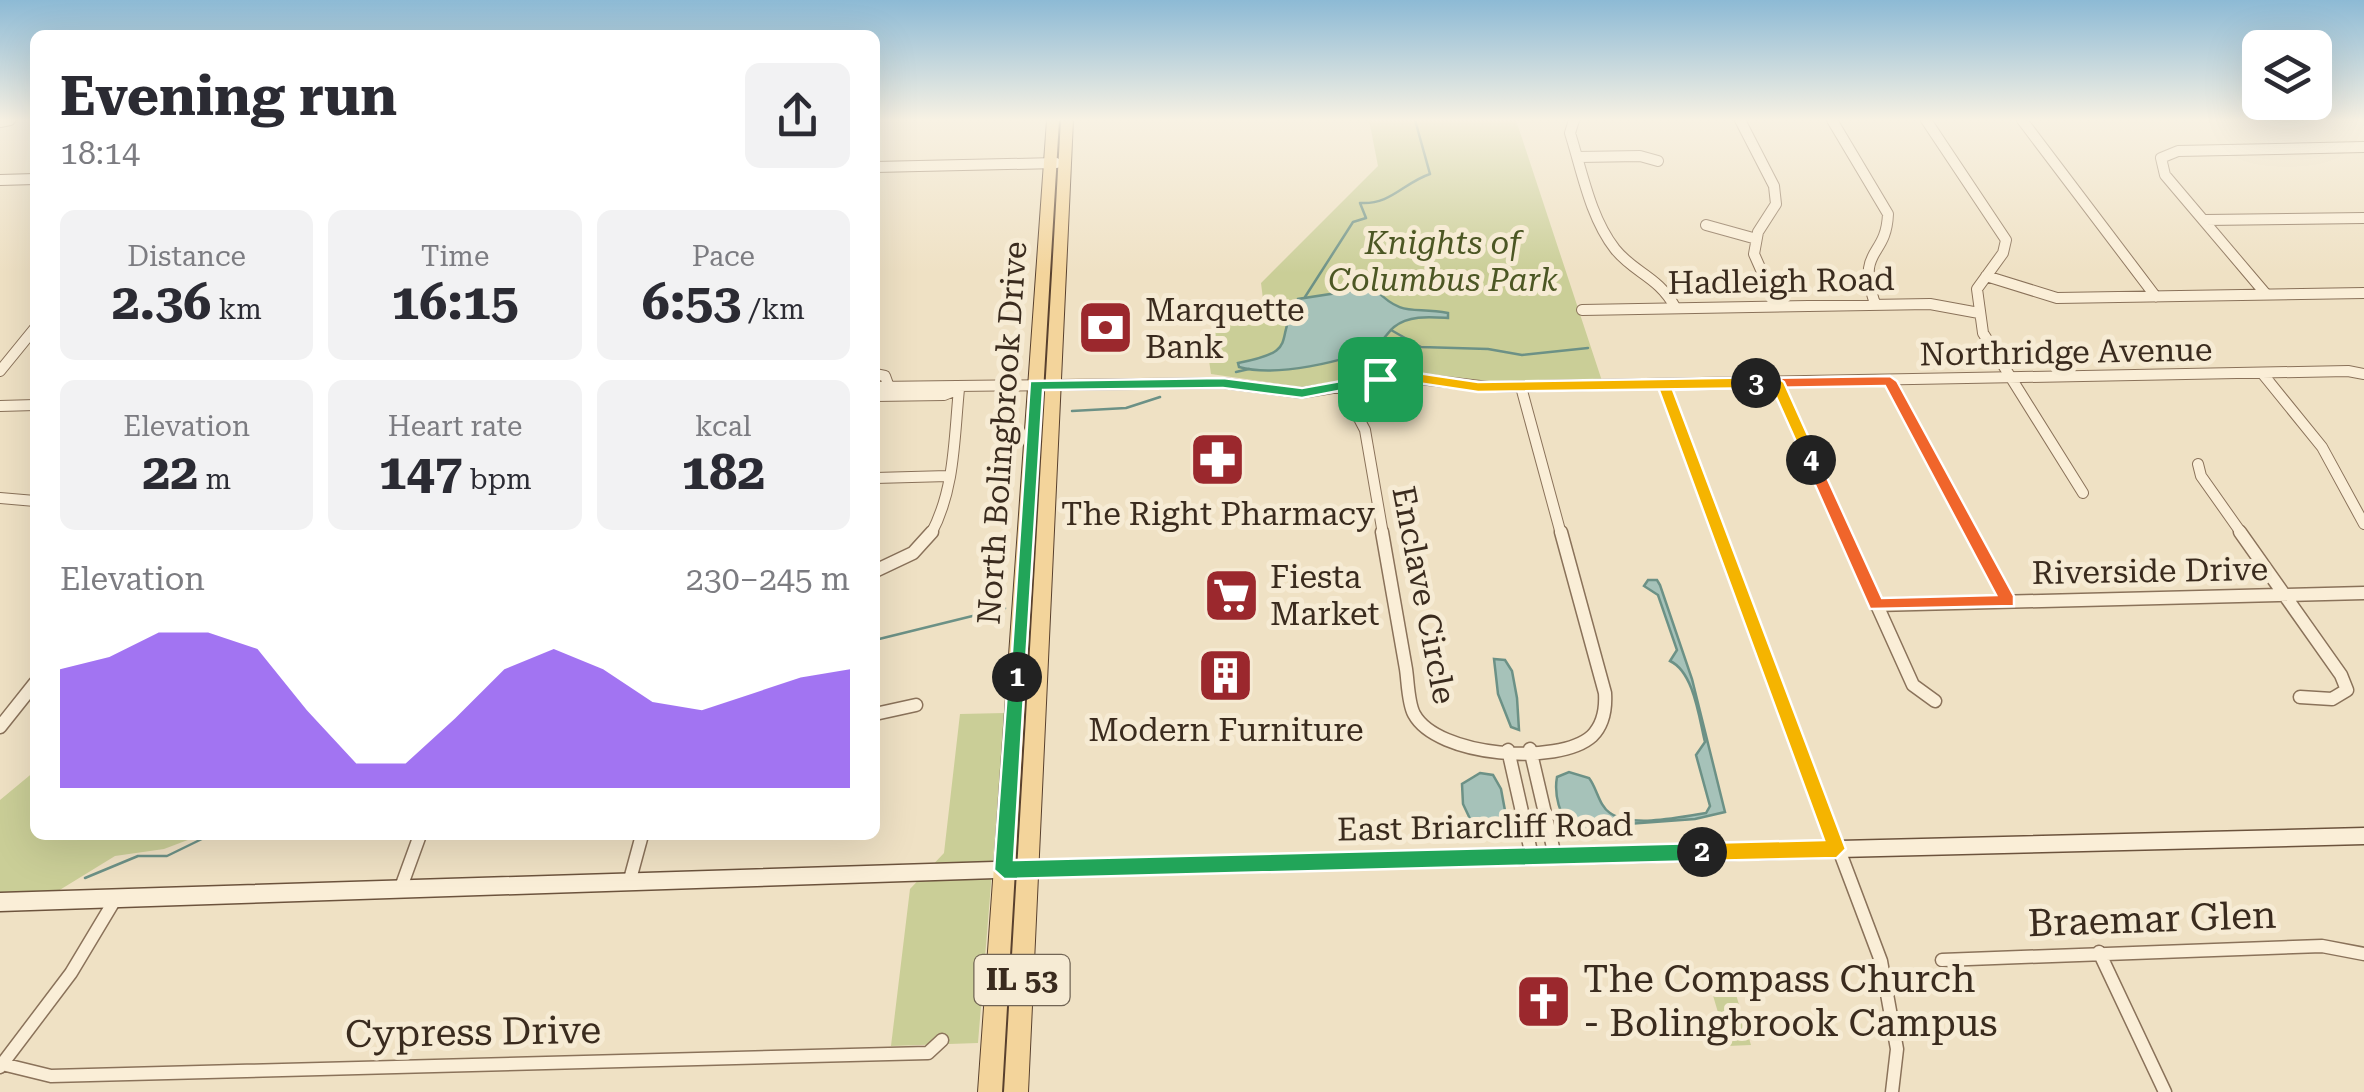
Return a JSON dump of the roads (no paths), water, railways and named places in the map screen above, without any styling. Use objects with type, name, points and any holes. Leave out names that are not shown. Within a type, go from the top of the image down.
[{"type":"main road","name":"North Bolingbrook Drive","points":[[1016,869],[1057,171]]},
{"type":"main road","name":"IL 53","points":[[990,1092],[1016,869]]},
{"type":"main road","name":"IL 53","points":[[1016,869],[1016,1092]]},
{"type":"street","points":[[1584,171],[1608,238],[1620,255],[1664,284],[1675,308]]},
{"type":"street","points":[[1766,171],[1774,186],[1776,204],[1753,238],[1754,257],[1777,306]]},
{"type":"street","points":[[1862,171],[1888,214],[1888,227],[1865,262],[1864,276],[1875,304]]},
{"type":"street","points":[[1960,171],[2006,240],[2003,253],[1977,289],[1983,332],[2082,493]]},
{"type":"street","points":[[2061,171],[2156,297]]},
{"type":"street","points":[[2163,171],[2265,293]]},
{"type":"street","points":[[0,180],[30,180]]},
{"type":"street","points":[[2204,220],[2364,218]]},
{"type":"street","points":[[1706,225],[1753,238]]},
{"type":"street","points":[[1986,276],[2057,298],[2364,292]]},
{"type":"street","name":"Hadleigh Road","points":[[1582,310],[1930,304],[1979,312]]},
{"type":"street","points":[[0,371],[30,334]]},
{"type":"street","name":"Northridge Avenue","points":[[959,389],[1223,383],[1302,393],[1402,377],[1471,386],[1521,387],[2348,370],[2364,374]]},
{"type":"street","points":[[2262,373],[2322,446],[2364,524]]},
{"type":"street","points":[[880,375],[885,376],[889,387]]},
{"type":"street","points":[[1890,381],[2008,601]]},
{"type":"street","points":[[1777,382],[1913,685],[1934,701]]},
{"type":"street","points":[[880,387],[944,385],[959,389]]},
{"type":"street","points":[[1664,385],[1881,961],[1897,1049],[1893,1091]]},
{"type":"street","name":"Enclave Circle","points":[[1343,388],[1366,430],[1414,712],[1428,732],[1448,744],[1508,750],[1584,743],[1599,730],[1606,703],[1521,387]]},
{"type":"street","points":[[880,396],[944,394],[959,389]]},
{"type":"street","points":[[880,569],[906,557],[928,538],[940,514],[959,389]]},
{"type":"street","points":[[0,406],[30,406]]},
{"type":"street","points":[[2198,464],[2201,476],[2341,675],[2347,690],[2332,699],[2300,697]]},
{"type":"street","points":[[880,478],[948,476]]},
{"type":"street","points":[[0,498],[30,501]]},
{"type":"street","name":"Riverside Drive","points":[[1876,604],[2364,594]]},
{"type":"street","points":[[0,728],[30,689]]},
{"type":"street","points":[[880,713],[916,705]]},
{"type":"street","points":[[1530,749],[1555,856]]},
{"type":"street","points":[[1508,750],[1532,856]]},
{"type":"street","name":"East Briarcliff Road","points":[[0,902],[1016,869],[2364,836]]},
{"type":"street","points":[[400,890],[418,840]]},
{"type":"street","points":[[630,883],[641,840]]},
{"type":"street","points":[[1,1066],[71,972],[116,898]]},
{"type":"street","name":"Braemar Glen","points":[[1942,960],[2322,946],[2364,954]]},
{"type":"street","points":[[2099,952],[2165,1092]]},
{"type":"street","name":"Cypress Drive","points":[[1,1066],[50,1076],[928,1053],[942,1040]]},
{"type":"water","points":[[1376,290],[1402,308],[1448,313],[1448,318],[1406,320],[1378,344],[1329,362],[1290,369],[1239,367],[1238,363],[1279,348],[1298,299]]},
{"type":"water","points":[[1648,580],[1657,580],[1660,585],[1692,679],[1725,812],[1695,819],[1573,828],[1561,812],[1556,790],[1557,777],[1569,772],[1589,778],[1603,806],[1630,820],[1706,813],[1710,806],[1696,755],[1705,742],[1698,709],[1685,675],[1670,661],[1677,650],[1658,595],[1644,586]]},
{"type":"water","points":[[1494,659],[1505,660],[1512,671],[1519,730],[1511,727],[1498,694]]},
{"type":"water","points":[[1480,773],[1493,775],[1501,789],[1506,816],[1497,827],[1471,821],[1463,804],[1462,784]]},
{"type":"waterway","points":[[1305,297],[1353,222],[1366,218],[1360,203],[1389,197],[1430,174],[1429,171]]},
{"type":"waterway","points":[[1391,330],[1421,347],[1488,349],[1522,355],[1588,348]]},
{"type":"waterway","points":[[1236,372],[1249,369]]},
{"type":"waterway","points":[[1072,411],[1126,408],[1160,397]]},
{"type":"waterway","points":[[880,639],[1005,608]]},
{"type":"waterway","points":[[85,878],[138,856],[167,856],[200,840]]},
{"type":"place","name":"Marquette Bank","points":[[1106,328]]},
{"type":"place","name":"The Right Pharmacy","points":[[1218,460]]},
{"type":"place","name":"Fiesta Market","points":[[1231,595]]},
{"type":"place","name":"Modern Furniture","points":[[1226,676]]},
{"type":"place","name":"The Compass Church - Bolingbrook Campus","points":[[1544,1001]]},
{"type":"park label","name":"Knights of Columbus Park","points":[[1443,262]]}]
